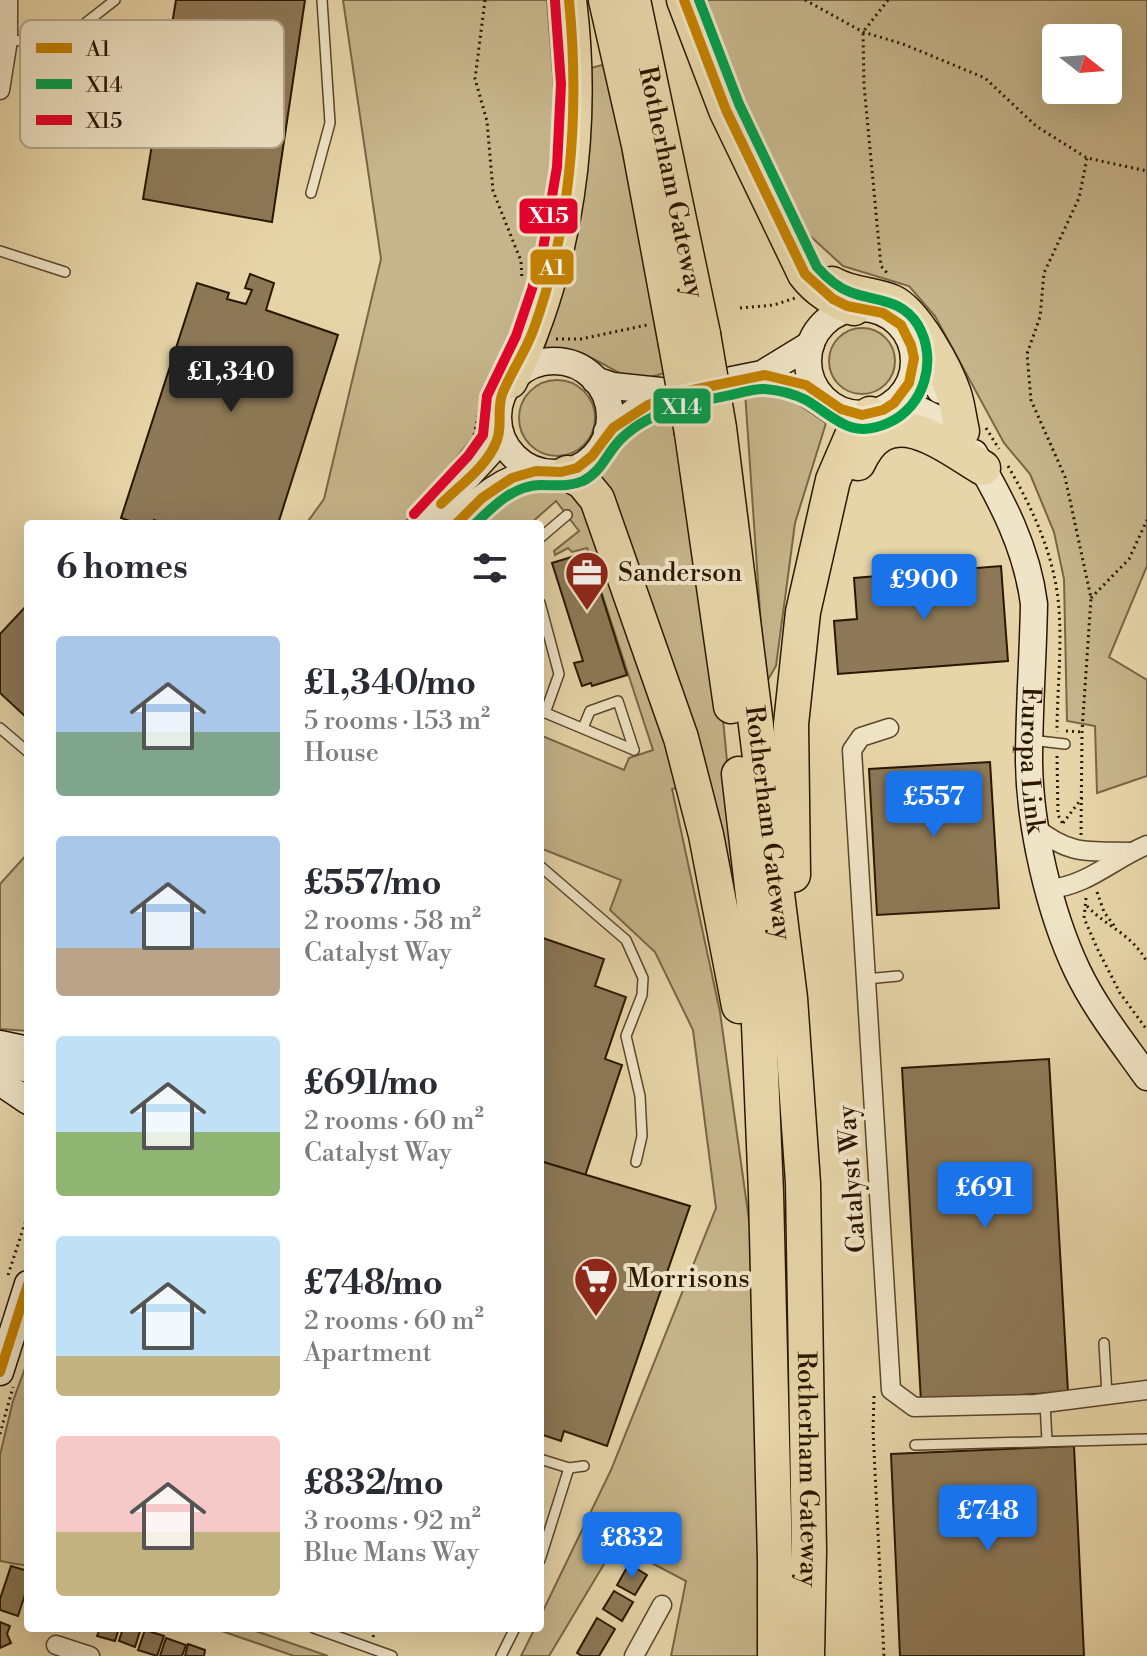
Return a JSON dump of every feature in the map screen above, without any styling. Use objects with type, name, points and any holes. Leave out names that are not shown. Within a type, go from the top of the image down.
[{"type":"highway","points":[[510,381],[541,306],[557,253],[564,214],[574,131],[575,48],[569,0]]},
{"type":"highway","name":"Rotherham Gateway","points":[[606,0],[639,145],[689,336]]},
{"type":"highway","name":"Rotherham Gateway","points":[[633,0],[706,431],[790,998],[803,1183],[809,1551],[807,1656]]},
{"type":"highway","points":[[684,0],[726,110],[805,271],[833,300],[854,308]]},
{"type":"highway","points":[[805,271],[840,288],[890,301],[913,319],[954,392],[962,431]]},
{"type":"highway","points":[[790,998],[794,820],[791,724],[795,671],[807,594],[833,480],[855,429],[882,409]]},
{"type":"highway","points":[[807,594],[843,496],[862,455],[874,438],[897,428],[910,430],[930,436],[983,468]]},
{"type":"highway","name":"Rotherham Gateway","points":[[706,431],[754,904],[766,1193],[775,1656]]},
{"type":"highway","points":[[552,472],[583,482],[597,499],[681,738],[706,835],[733,966],[766,1193]]},
{"type":"main road","points":[[817,391],[808,363],[811,344],[824,323],[838,313],[854,308],[877,310],[891,317],[907,334],[914,356],[911,378],[904,392],[882,409]]},
{"type":"main road","points":[[607,432],[634,412],[672,392],[762,374],[811,344]]},
{"type":"main road","name":"Europa Link","points":[[914,356],[928,370],[947,401],[1015,531],[1031,581],[1034,604],[1031,793],[1049,889],[1078,971],[1147,1077]]},
{"type":"main road","points":[[460,520],[500,483],[514,477],[552,472],[587,462],[598,451],[610,421],[609,405],[602,388],[576,365],[558,360],[540,362],[524,369],[510,381],[497,411],[500,433],[508,449],[521,463],[552,472]]},
{"type":"main road","points":[[762,374],[804,384],[841,410],[915,408],[962,431]]},
{"type":"main road","points":[[595,380],[613,386],[672,392]]},
{"type":"main road","points":[[428,520],[489,453],[500,433]]},
{"type":"main road","points":[[0,1044],[24,1049]]},
{"type":"main road","points":[[0,1061],[24,1068]]},
{"type":"main road","points":[[0,1082],[24,1098]]},
{"type":"main road","points":[[0,1372],[18,1280]]},
{"type":"street","points":[[0,90],[8,40],[8,0]]},
{"type":"street","name":"Catalyst Way","points":[[889,728],[861,737],[852,750],[891,1390]]},
{"type":"street","points":[[1036,828],[1054,842],[1139,848]]},
{"type":"street","points":[[1049,889],[1067,888],[1079,883],[1139,848]]},
{"type":"street","points":[[891,1390],[914,1407],[1045,1403],[1147,1390]]},
{"type":"street","points":[[634,1656],[662,1605]]},
{"type":"street","points":[[56,1645],[90,1656]]},
{"type":"lane","points":[[89,20],[115,0]]},
{"type":"lane","points":[[311,193],[330,123],[322,0]]},
{"type":"lane","points":[[8,40],[20,41]]},
{"type":"lane","points":[[0,251],[65,272]]},
{"type":"lane","points":[[544,535],[567,515]]},
{"type":"lane","points":[[544,618],[559,674],[544,710]]},
{"type":"lane","points":[[544,712],[634,750],[618,701],[590,711],[583,728]]},
{"type":"lane","points":[[0,728],[24,749]]},
{"type":"lane","points":[[1030,740],[1061,744]]},
{"type":"lane","points":[[544,869],[626,940],[643,978],[642,995],[626,1036],[640,1096],[642,1136],[636,1162]]},
{"type":"lane","points":[[866,979],[898,976]]},
{"type":"lane","points":[[1104,1343],[1107,1396]]},
{"type":"lane","points":[[1045,1403],[1047,1441]]},
{"type":"lane","points":[[915,1445],[1147,1439]]},
{"type":"lane","points":[[544,1460],[569,1468],[584,1466]]},
{"type":"lane","points":[[544,1547],[569,1468]]},
{"type":"lane","points":[[325,1632],[392,1656]]},
{"type":"lane","points":[[501,1656],[513,1632]]},
{"type":"path","points":[[485,0],[475,79],[487,121],[493,191],[521,261],[522,283]]},
{"type":"path","points":[[805,0],[863,32],[903,44],[985,78],[1036,126],[1087,158],[1147,171]]},
{"type":"path","points":[[888,0],[863,32],[864,85],[881,266],[889,276]]},
{"type":"path","points":[[1076,843],[1082,798],[1082,732],[1091,598],[1065,477],[1031,400],[1027,354],[1040,317],[1044,273],[1079,198],[1087,158]]},
{"type":"path","points":[[740,308],[792,301],[805,271]]},
{"type":"path","points":[[1091,598],[1129,559],[1147,520]]},
{"type":"path","points":[[1057,730],[1061,744],[1058,815],[1076,843]]},
{"type":"path","points":[[1063,823],[1082,798]]},
{"type":"path","points":[[1079,883],[1086,898],[1084,918],[1097,948],[1120,993],[1147,1030]]},
{"type":"path","points":[[1085,904],[1100,920],[1136,943],[1147,962]]},
{"type":"path","points":[[18,1280],[24,1240]]},
{"type":"path","points":[[884,1656],[874,1389],[891,1390]]},
{"type":"shaded area","points":[[343,0],[547,0],[557,124],[547,232],[527,313],[498,371],[483,424],[407,520],[309,520],[324,499],[381,259]]},
{"type":"shaded area","points":[[705,0],[1147,0],[1147,566],[1109,657],[1147,680],[1147,776],[1097,793],[1095,726],[1067,721],[1064,579],[1054,532],[1030,474],[1004,443],[935,316],[909,286],[843,266],[809,235],[727,64]]},
{"type":"shaded area","points":[[606,64],[667,372],[643,378],[626,376],[584,355],[544,350],[563,284],[583,70]]},
{"type":"shaded area","points":[[862,328],[885,338],[895,361],[885,384],[862,394],[839,384],[829,361],[839,338]]},
{"type":"shaded area","points":[[557,380],[572,383],[584,391],[592,403],[595,418],[592,433],[584,445],[572,453],[557,456],[542,453],[530,445],[522,433],[519,418],[522,403],[530,391],[542,383]]},
{"type":"shaded area","points":[[766,391],[785,395],[826,423],[795,523],[776,666],[765,685],[745,392]]},
{"type":"shaded area","points":[[670,409],[698,541],[723,719],[743,930],[598,477],[630,436]]},
{"type":"shaded area","points":[[556,485],[575,494],[591,509],[686,785],[672,789],[720,1012],[755,1263],[763,1656],[671,1656],[686,1581],[616,1544],[549,1656],[521,1656],[533,1632],[544,1632],[544,1609],[611,1470],[716,1208],[693,1030],[655,952],[610,910],[621,880],[544,850],[544,737],[624,770],[629,758],[653,750],[587,548],[572,552],[568,548],[555,555],[554,551],[579,531],[556,501],[535,520],[476,520],[509,495],[529,488]]},
{"type":"shaded area","points":[[24,857],[24,1031],[0,1029],[0,884]]},
{"type":"shaded area","points":[[24,1371],[24,1565],[0,1561],[0,1455]]},
{"type":"shaded area","points":[[225,1632],[259,1632],[328,1656],[294,1656]]},
{"type":"building","points":[[176,0],[305,0],[284,141],[284,20],[173,20]]},
{"type":"building","points":[[151,148],[283,148],[272,222],[143,199]]},
{"type":"building","points":[[250,274],[274,283],[266,310],[338,335],[279,520],[121,518],[197,283],[229,293],[227,299],[246,304],[252,290],[245,288]]},
{"type":"building","name":"Sanderson","points":[[588,552],[627,675],[582,686],[574,663],[583,661],[552,563]]},
{"type":"building","points":[[1001,566],[1008,661],[838,674],[834,621],[857,619],[854,578]]},
{"type":"building","points":[[24,608],[24,715],[0,693],[0,634]]},
{"type":"building","points":[[990,762],[999,908],[877,915],[869,769]]},
{"type":"building","points":[[544,938],[604,959],[595,986],[626,997],[605,1059],[622,1065],[585,1176],[544,1162]]},
{"type":"building","points":[[1049,1059],[1068,1392],[921,1401],[902,1068]]},
{"type":"building","name":"Morrisons","points":[[544,1162],[690,1206],[607,1446],[564,1431],[561,1441],[544,1435]]},
{"type":"building","points":[[1074,1446],[1084,1656],[900,1656],[891,1454]]},
{"type":"building","points":[[629,1564],[647,1575],[635,1595],[617,1585]]},
{"type":"building","points":[[11,1566],[24,1570],[24,1597],[18,1616],[0,1610],[0,1599]]},
{"type":"building","points":[[614,1591],[633,1602],[622,1621],[603,1609]]},
{"type":"building","points":[[597,1618],[615,1629],[599,1656],[582,1656],[577,1653]]},
{"type":"building","points":[[0,1622],[10,1626],[7,1634],[11,1643],[0,1648]]},
{"type":"building","points":[[98,1632],[118,1632],[115,1641],[97,1636]]},
{"type":"building","points":[[122,1632],[140,1632],[135,1647],[119,1641]]},
{"type":"building","points":[[144,1632],[164,1636],[157,1656],[138,1650]]},
{"type":"building","points":[[166,1638],[186,1645],[182,1656],[160,1656]]},
{"type":"building","points":[[188,1644],[205,1650],[204,1656],[185,1656]]},
{"type":"transit line","name":"A1","points":[[441,504],[480,467],[493,449],[499,434],[501,398],[533,331],[557,250],[573,126],[569,0]]},
{"type":"transit line","name":"A1","points":[[460,520],[482,498],[512,478],[536,471],[561,472],[577,468],[592,456],[613,428],[648,405],[673,394],[765,375],[806,385],[841,409],[862,415],[883,410],[894,403],[909,383],[914,358],[901,325],[883,313],[847,306],[833,299],[805,274],[726,110],[684,0]]},
{"type":"transit line","name":"X14","points":[[479,520],[497,504],[522,489],[583,481],[594,473],[631,430],[658,415],[689,404],[754,390],[770,390],[806,400],[844,424],[863,429],[875,428],[901,416],[919,394],[927,367],[927,352],[918,325],[896,305],[850,292],[817,267],[739,104],[699,0]]},
{"type":"transit line","name":"X15","points":[[414,514],[468,456],[483,435],[487,396],[516,336],[543,249],[557,167],[561,84],[555,1]]},
{"type":"transit line","name":"A1","points":[[0,1372],[24,1297]]},
{"type":"place","name":"Sanderson","points":[[587,612]]},
{"type":"place","name":"Morrisons","points":[[596,1318]]}]
